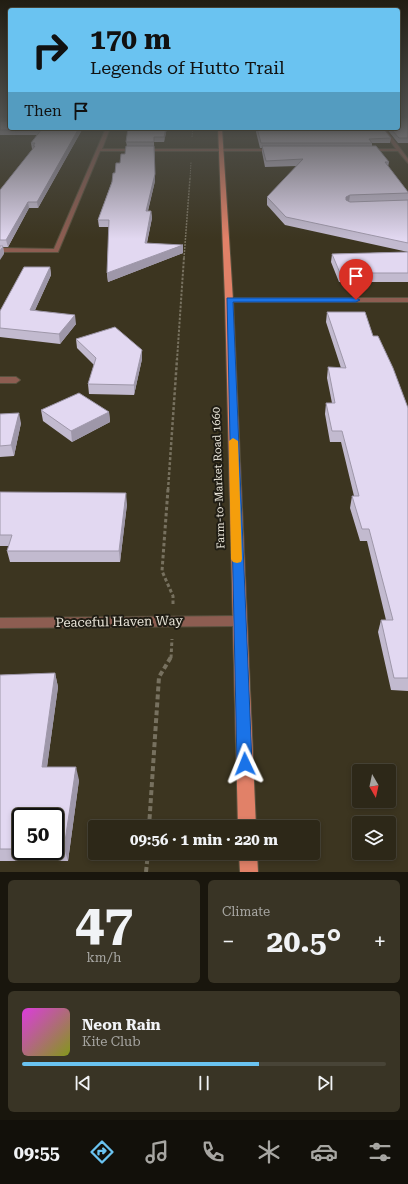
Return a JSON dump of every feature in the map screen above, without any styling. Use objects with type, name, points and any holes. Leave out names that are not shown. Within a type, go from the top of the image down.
[{"type":"main road","name":"Farm-to-Market Road 1660","points":[[221,158],[229,300],[247,820]]},
{"type":"main road","points":[[248,860],[249,872]]},
{"type":"street","points":[[0,250],[56,251],[96,158]]},
{"type":"street","points":[[229,300],[406,300],[408,308]]},
{"type":"street","points":[[0,380],[16,380]]},
{"type":"street","name":"Peaceful Haven Way","points":[[0,623],[239,621]]},
{"type":"path","points":[[173,596],[162,572],[191,158]]},
{"type":"path","points":[[149,820],[159,677],[171,658]]},
{"type":"path","points":[[146,872],[147,860]]},
{"type":"building","points":[[26,158],[62,158],[37,202],[28,202],[6,240],[0,240],[0,190]]},
{"type":"building","points":[[121,158],[154,158],[155,174],[146,211],[151,211],[145,243],[183,245],[107,273],[109,220],[98,220],[112,182],[113,173],[115,173],[116,163],[120,163]]},
{"type":"building","points":[[265,158],[386,158],[389,162],[385,162],[408,193],[350,195],[346,197],[346,200],[350,202],[408,200],[408,243],[286,217],[267,197],[303,159],[266,161]]},
{"type":"building","points":[[408,252],[408,273],[340,273],[332,254]]},
{"type":"building","points":[[24,267],[50,267],[30,310],[75,315],[59,334],[0,328],[0,311]]},
{"type":"building","points":[[327,312],[365,312],[373,336],[378,336],[393,368],[408,408],[408,678],[394,678],[381,620],[393,620],[369,529],[362,529],[352,496],[359,496],[342,431],[332,431],[326,403],[335,403],[328,367],[346,368]]},
{"type":"building","points":[[115,327],[142,350],[134,385],[88,384],[96,358],[76,339]]},
{"type":"building","points":[[79,393],[109,412],[71,431],[41,410]]},
{"type":"building","points":[[19,413],[11,445],[0,446],[0,414]]},
{"type":"building","points":[[0,492],[126,493],[119,551],[7,551],[12,535],[0,535]]},
{"type":"building","points":[[55,673],[42,767],[76,767],[64,848],[64,808],[12,808],[12,849],[0,849],[0,675]]},
{"type":"slow traffic","points":[[233,441],[237,559]]},
{"type":"route","points":[[245,764],[229,300],[356,300]]}]
